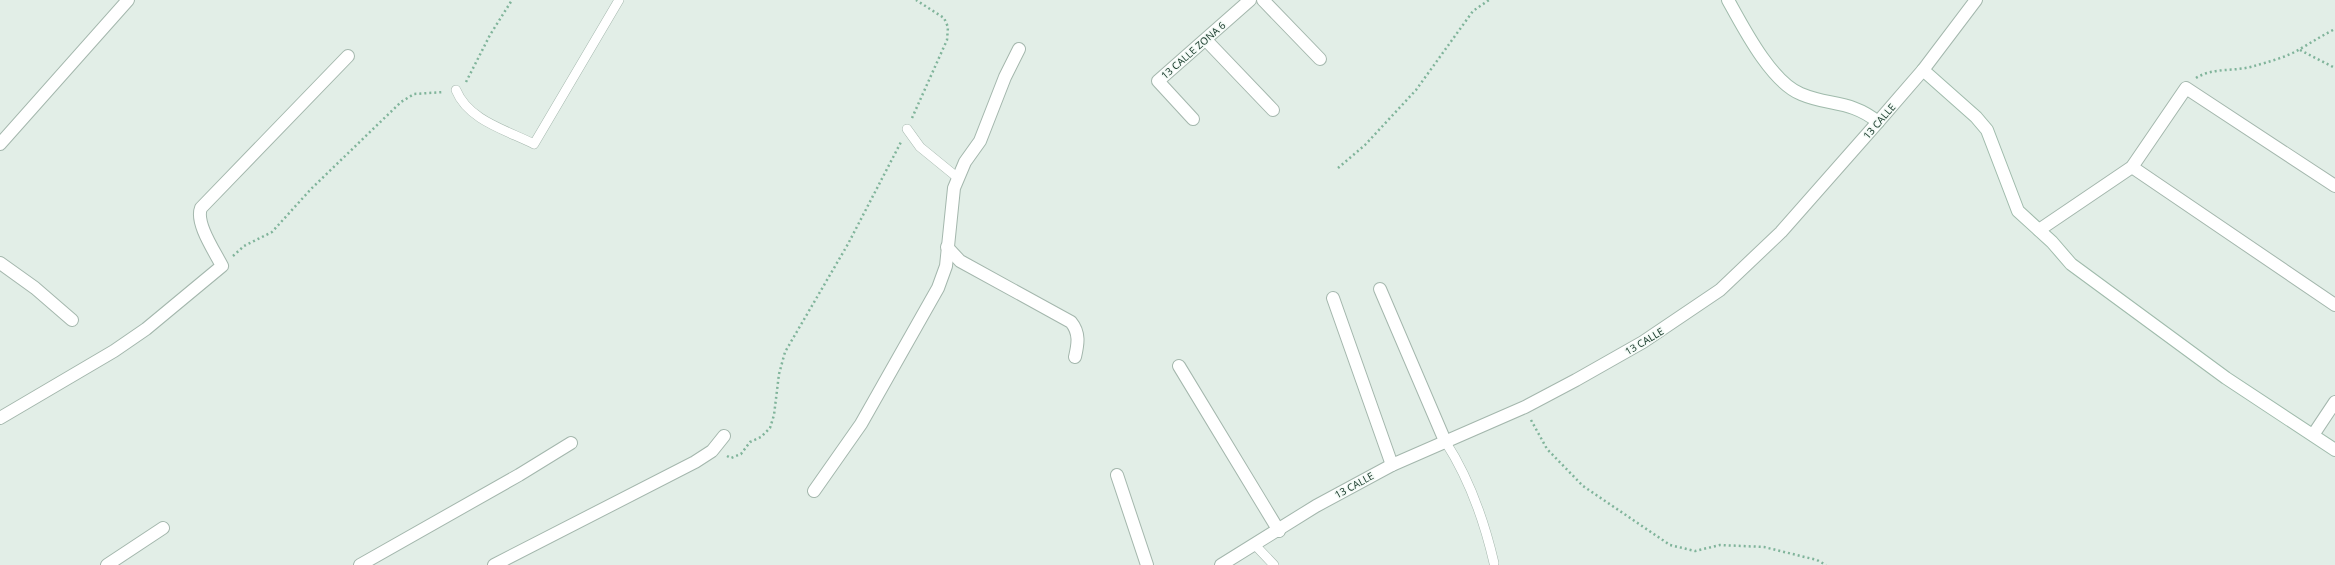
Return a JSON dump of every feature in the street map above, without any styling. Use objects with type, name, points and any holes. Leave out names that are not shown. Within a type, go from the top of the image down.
[{"type":"street","points":[[0,144],[128,0]]},
{"type":"street","name":"13 CALLE ZONA 6","points":[[1193,119],[1158,81],[1250,0]]},
{"type":"street","points":[[1263,0],[1320,59]]},
{"type":"street","points":[[1728,0],[1763,57],[1786,85],[1808,96],[1853,107],[1878,122]]},
{"type":"street","name":"13 CALLE","points":[[1221,565],[1279,531],[1316,506],[1392,465],[1525,407],[1643,342],[1720,290],[1781,232],[1923,70],[1976,0]]},
{"type":"street","points":[[1206,40],[1273,110]]},
{"type":"street","points":[[814,491],[861,424],[938,288],[946,266],[954,188],[965,162],[980,141],[1005,77],[1019,49]]},
{"type":"street","points":[[0,417],[127,342],[222,266],[201,223],[199,213],[201,208],[348,56]]},
{"type":"street","points":[[1923,70],[1976,117],[1987,130],[2018,211],[2039,230],[2071,264],[2226,378],[2335,450]]},
{"type":"street","points":[[2039,230],[2132,167],[2186,88],[2335,186]]},
{"type":"street","points":[[2132,167],[2335,305]]},
{"type":"street","points":[[947,247],[960,261],[1071,322],[1076,328],[1078,337],[1076,357]]},
{"type":"street","points":[[0,262],[72,320]]},
{"type":"street","points":[[1380,289],[1445,441]]},
{"type":"street","points":[[1333,298],[1392,465]]},
{"type":"street","points":[[1179,366],[1279,531]]},
{"type":"street","points":[[2313,435],[2335,402]]},
{"type":"street","points":[[494,565],[695,462],[712,451],[724,436]]},
{"type":"street","points":[[360,565],[519,475],[571,443]]},
{"type":"street","points":[[1117,475],[1147,565]]},
{"type":"street","points":[[107,565],[163,528]]},
{"type":"lane","points":[[456,90],[466,108],[476,115],[534,144],[619,0]]},
{"type":"lane","points":[[907,129],[920,147],[958,178]]},
{"type":"lane","points":[[1445,441],[1468,484],[1481,518],[1494,563]]},
{"type":"lane","points":[[1255,545],[1274,565]]},
{"type":"path","points":[[222,266],[244,246],[272,232],[311,189],[401,102],[414,94],[456,90],[471,75],[490,36],[512,0]]},
{"type":"path","points":[[724,436],[724,454],[731,458],[740,454],[750,442],[761,437],[770,428],[774,415],[779,374],[785,352],[848,244],[907,129],[948,34],[944,18],[916,0]]},
{"type":"path","points":[[1338,168],[1365,145],[1416,90],[1474,11],[1489,0]]},
{"type":"path","points":[[2186,88],[2198,77],[2211,71],[2232,71],[2253,67],[2300,50],[2310,41],[2335,29]]},
{"type":"path","points":[[2300,50],[2335,68]]},
{"type":"path","points":[[1525,407],[1547,449],[1584,486],[1670,545],[1695,551],[1720,545],[1764,547],[1817,560],[1826,565]]}]
